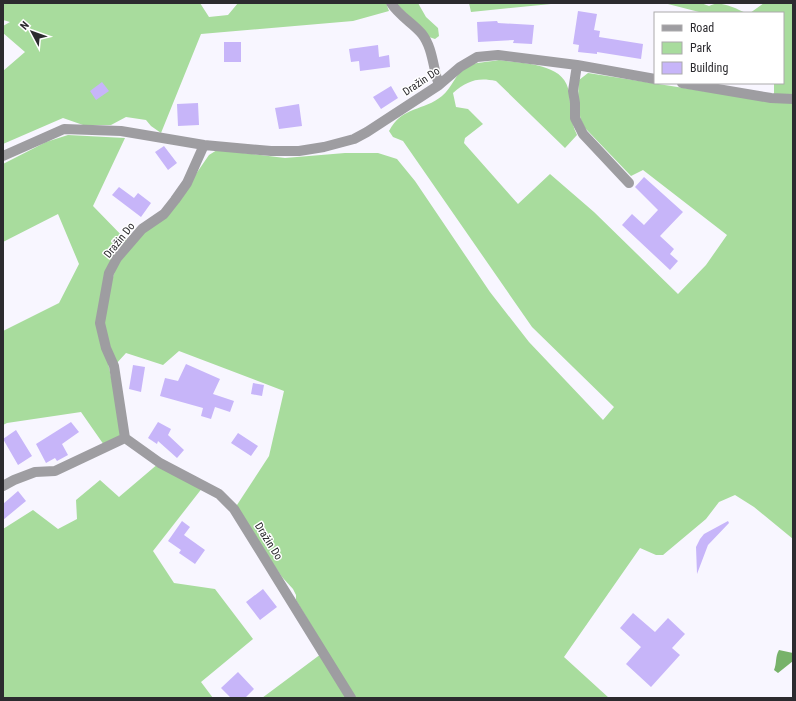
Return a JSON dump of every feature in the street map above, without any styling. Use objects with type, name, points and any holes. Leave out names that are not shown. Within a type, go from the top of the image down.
[{"type":"street","points":[[391,3],[409,23],[422,34],[429,47],[439,85]]},
{"type":"street","name":"Dražin Do","points":[[3,156],[64,129],[121,131],[204,145],[271,151],[299,151],[346,141],[368,132],[439,85],[460,67],[477,57],[498,55],[577,65],[654,79]]},
{"type":"street","points":[[577,65],[573,91],[575,103],[574,118],[583,134],[629,183]]},
{"type":"street","points":[[688,84],[771,98],[793,99]]},
{"type":"street","name":"Dražin Do","points":[[204,145],[187,183],[175,200],[164,214],[142,229],[117,258],[109,273],[100,323],[106,348],[114,366],[125,438],[160,462],[219,494],[234,509],[351,698]]},
{"type":"street","points":[[3,486],[35,472],[56,471],[125,438]]},
{"type":"green space","points":[[3,3],[200,3],[209,17],[228,15],[238,3],[386,3],[389,11],[353,21],[201,34],[161,133],[151,126],[146,120],[126,117],[111,125],[83,125],[63,118],[3,144],[3,71],[25,52],[3,33],[3,26],[10,22],[3,20]]},
{"type":"green space","points":[[396,3],[418,3],[426,17],[438,28],[439,36],[435,39],[429,37]]},
{"type":"green space","points":[[469,3],[561,3],[471,12]]},
{"type":"green space","points":[[664,3],[701,3],[709,6],[714,4],[723,4],[744,12],[699,12]]},
{"type":"green space","points":[[764,3],[793,3],[793,94],[774,94],[774,84],[784,84],[784,12],[751,12]]},
{"type":"green space","points":[[499,60],[530,64],[541,66],[560,75],[566,83],[569,93],[572,120],[577,135],[565,148],[496,81],[478,80],[468,83],[453,93],[456,107],[468,109],[483,124],[465,138],[464,143],[518,204],[550,174],[594,212],[678,294],[706,265],[727,235],[643,170],[631,176],[585,128],[579,110],[579,80],[588,73],[735,96],[793,103],[793,539],[754,507],[735,495],[719,502],[706,519],[663,555],[656,555],[640,548],[564,657],[609,698],[355,698],[296,600],[296,595],[293,589],[282,577],[235,508],[269,456],[284,391],[179,351],[163,365],[126,353],[115,365],[102,322],[106,298],[119,259],[189,184],[209,155],[217,150],[285,158],[345,153],[378,153],[397,159],[415,181],[490,292],[529,342],[603,420],[614,407],[532,327],[403,141],[393,137],[389,131],[400,117],[435,101],[442,96],[462,70],[469,65]]},
{"type":"green space","points":[[68,135],[125,138],[93,206],[128,242],[103,298],[105,349],[124,437],[104,445],[81,412],[7,423],[3,425],[3,331],[59,303],[79,264],[58,214],[3,242],[3,164],[46,142]]},
{"type":"green space","points":[[159,463],[203,487],[153,551],[174,583],[215,589],[253,639],[201,682],[213,698],[3,698],[3,529],[33,510],[58,529],[77,519],[76,500],[100,480],[119,497]]},
{"type":"green space","points":[[321,654],[348,698],[262,698]]},
{"type":"shaded area","points":[[779,650],[793,653],[793,661],[778,673],[774,670]]},
{"type":"building","points":[[578,11],[597,14],[594,30],[600,31],[599,37],[643,44],[641,59],[597,52],[597,54],[578,52],[579,45],[573,44]]},
{"type":"building","points":[[497,21],[498,23],[534,25],[532,44],[513,43],[514,40],[478,42],[477,22]]},
{"type":"building","points":[[224,42],[241,42],[241,62],[224,62]]},
{"type":"building","points":[[378,45],[379,57],[389,55],[390,67],[360,71],[359,61],[351,62],[349,49]]},
{"type":"building","points":[[102,82],[109,91],[96,100],[90,91]]},
{"type":"building","points":[[391,86],[398,98],[381,109],[373,97]]},
{"type":"building","points":[[198,103],[199,125],[178,126],[177,104]]},
{"type":"building","points":[[299,104],[302,126],[279,129],[275,108]]},
{"type":"building","points":[[164,146],[177,163],[168,170],[155,152]]},
{"type":"building","points":[[644,177],[683,212],[660,236],[674,249],[670,254],[678,261],[670,270],[622,225],[632,214],[644,225],[658,210],[635,187]]},
{"type":"building","points":[[119,187],[134,198],[138,193],[151,203],[141,217],[112,195]]},
{"type":"building","points":[[186,364],[220,379],[213,394],[234,401],[230,412],[215,407],[211,419],[201,416],[203,408],[160,396],[165,378],[178,381]]},
{"type":"building","points":[[133,365],[145,367],[141,392],[129,389]]},
{"type":"building","points":[[253,383],[264,385],[262,396],[251,394]]},
{"type":"building","points":[[71,422],[79,432],[62,444],[68,455],[57,461],[55,458],[46,463],[36,444]]},
{"type":"building","points":[[158,422],[171,429],[168,435],[184,450],[177,458],[158,441],[157,444],[148,438]]},
{"type":"building","points":[[16,430],[32,456],[18,465],[3,439]]},
{"type":"building","points":[[238,433],[258,446],[251,456],[231,443]]},
{"type":"building","points":[[18,491],[26,501],[3,520],[3,504]]},
{"type":"building","points":[[182,521],[190,527],[184,535],[205,550],[195,564],[179,553],[181,550],[168,541]]},
{"type":"building","points":[[728,521],[729,523],[708,545],[697,574],[696,547],[700,539],[704,534]]},
{"type":"building","points":[[263,589],[277,607],[260,620],[246,602]]},
{"type":"building","points":[[633,613],[655,632],[668,618],[685,634],[672,648],[680,655],[651,687],[626,664],[641,647],[620,628]]},
{"type":"building","points":[[238,672],[254,689],[245,698],[231,698],[221,688]]}]
